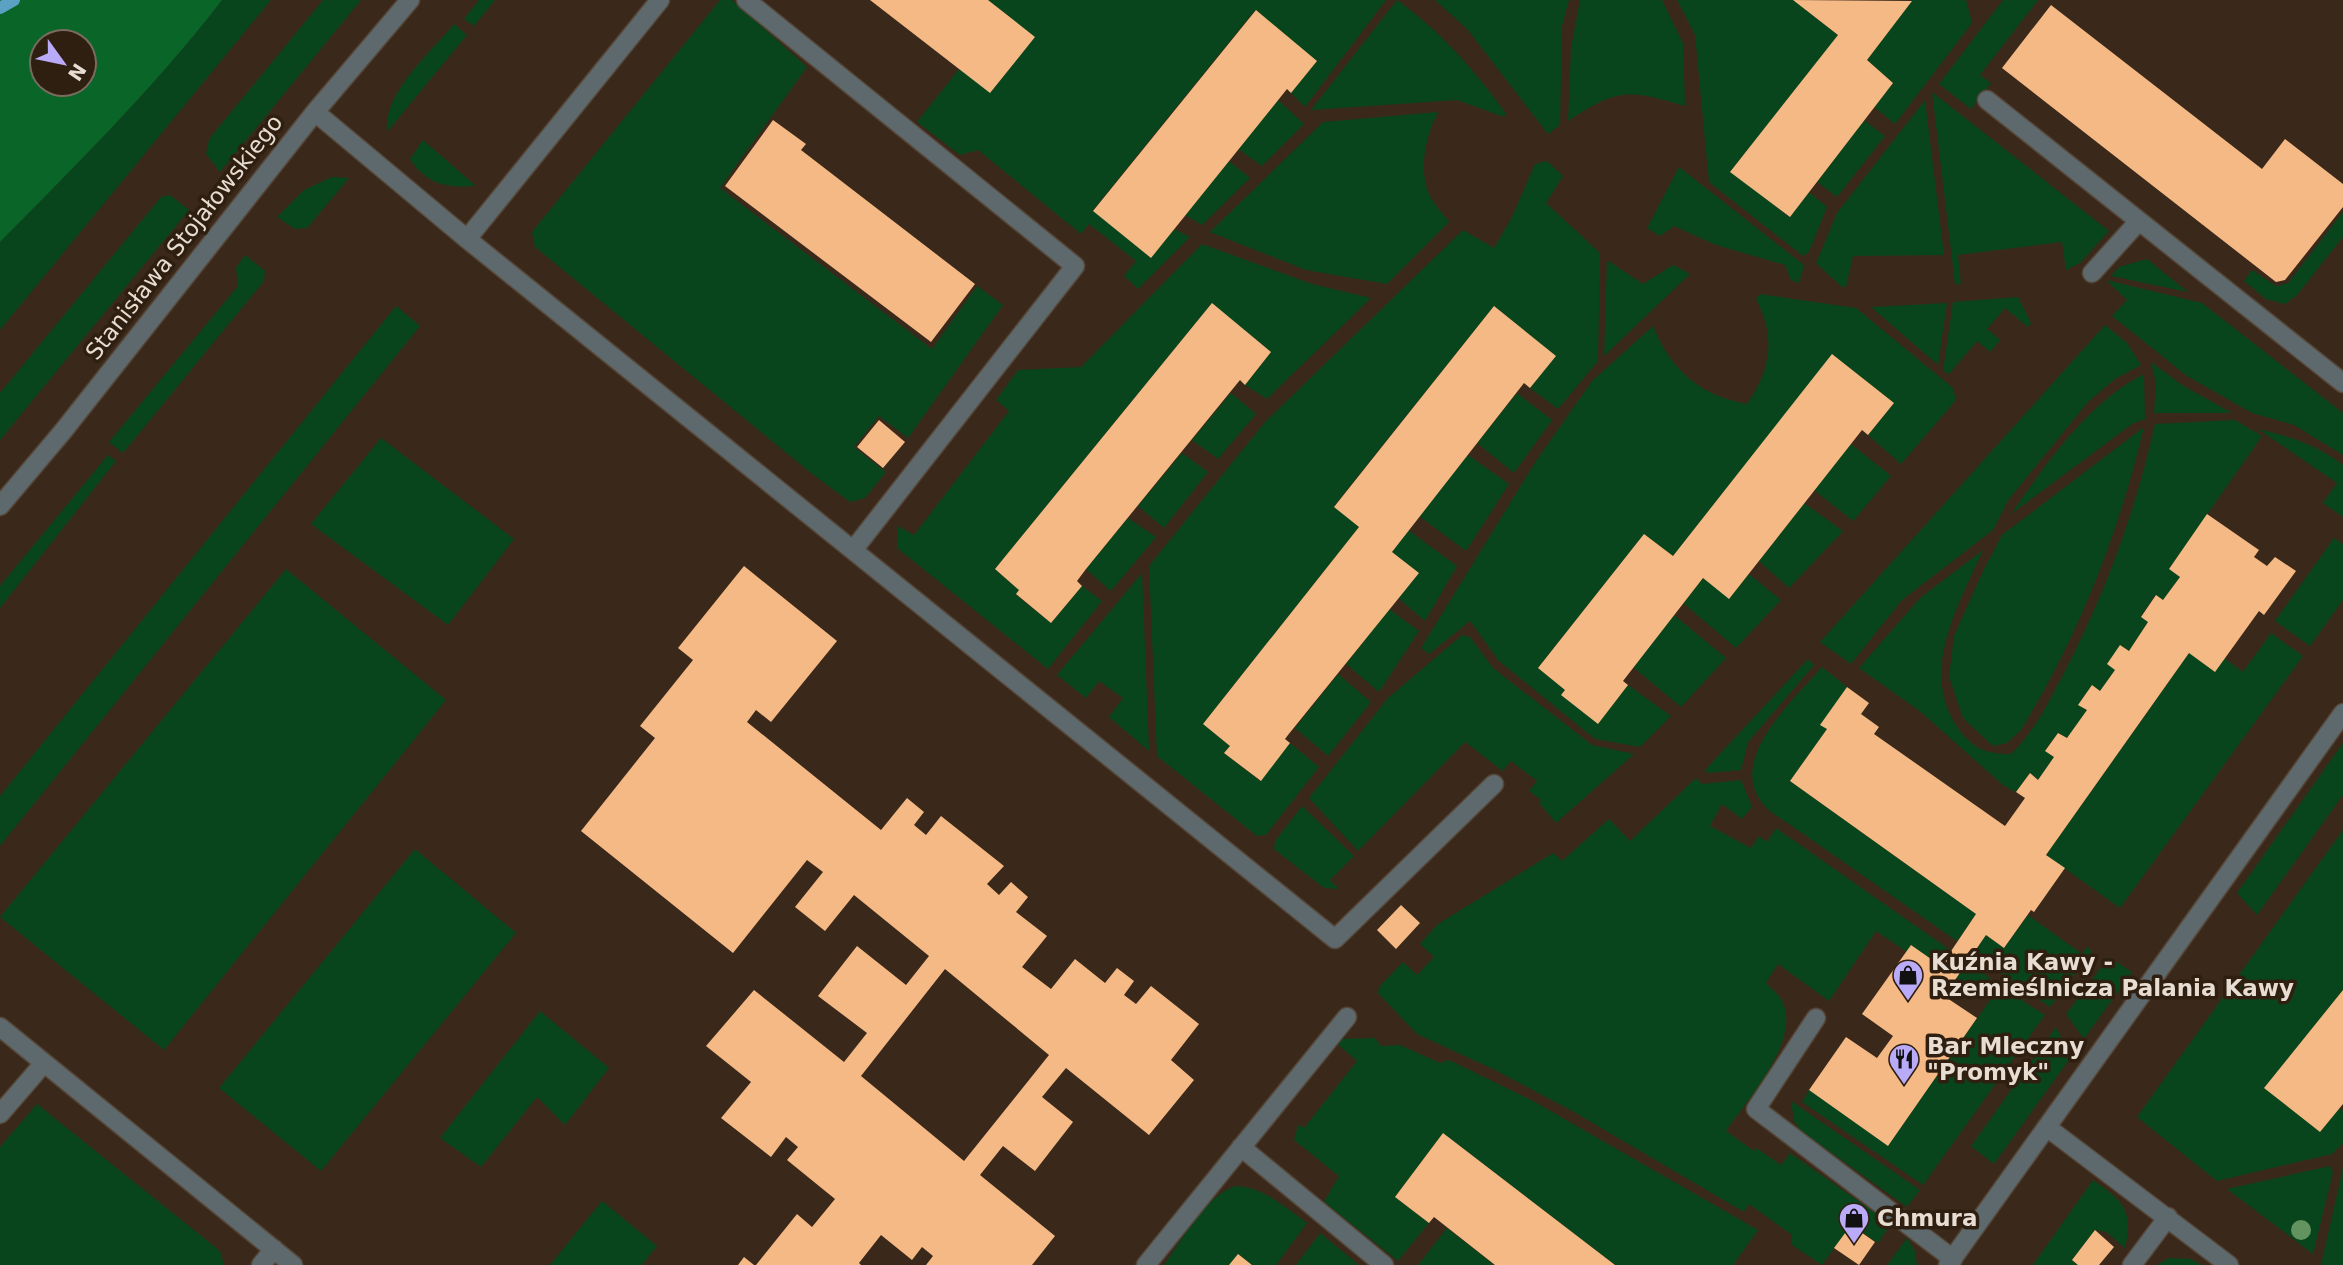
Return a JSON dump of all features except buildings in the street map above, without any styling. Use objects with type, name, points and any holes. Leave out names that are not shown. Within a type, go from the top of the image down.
[{"type":"street","name":"Stanisława Stojałowskiego","points":[[0,506],[64,430],[314,112],[410,0]]},
{"type":"street","points":[[467,239],[660,0]]},
{"type":"street","points":[[746,0],[1075,266],[854,549]]},
{"type":"street","points":[[1987,100],[2343,383]]},
{"type":"street","points":[[314,112],[467,239],[1335,939],[1494,784]]},
{"type":"street","points":[[2092,273],[2139,221]]},
{"type":"street","points":[[1816,1018],[1756,1109],[1950,1262],[2343,713]]},
{"type":"street","points":[[1146,1265],[1347,1017]]},
{"type":"street","points":[[0,1027],[293,1265]]},
{"type":"street","points":[[0,1114],[44,1063]]},
{"type":"street","points":[[2048,1128],[2229,1265]]},
{"type":"street","points":[[1241,1147],[1384,1265]]},
{"type":"street","points":[[2132,1265],[2168,1217]]},
{"type":"street","points":[[261,1265],[274,1249]]},
{"type":"green space","points":[[0,0],[222,0],[143,94],[0,242]]},
{"type":"green space","points":[[222,0],[271,0],[0,330],[0,242],[143,94]]},
{"type":"green space","points":[[323,0],[361,0],[220,172],[206,154],[209,139]]},
{"type":"green space","points":[[479,0],[495,0],[474,26],[464,19]]},
{"type":"green space","points":[[720,0],[732,0],[807,67],[720,188],[932,349],[977,286],[1003,305],[908,438],[879,416],[854,447],[886,472],[865,498],[850,502],[811,473],[535,247],[532,232]]},
{"type":"green space","points":[[988,0],[1386,0],[1305,107],[1291,93],[1317,61],[1255,10],[1093,210],[1150,257],[1174,229],[1190,237],[1138,289],[1124,276],[1136,261],[1089,224],[1081,234],[978,150],[960,155],[917,122],[959,69],[1034,37]]},
{"type":"green space","points":[[1397,0],[1428,25],[1470,67],[1506,114],[1504,117],[1457,100],[1311,110]]},
{"type":"green space","points":[[1435,0],[1569,0],[1562,26],[1560,125],[1548,134],[1467,29]]},
{"type":"green space","points":[[1580,0],[1662,0],[1683,43],[1685,106],[1650,97],[1624,95],[1599,102],[1568,121],[1571,48]]},
{"type":"green space","points":[[1677,0],[1793,0],[1838,35],[1731,171],[1789,217],[1809,192],[1827,207],[1809,252],[1803,256],[1709,182],[1695,35]]},
{"type":"green space","points":[[1911,0],[1966,0],[1972,23],[1895,124],[1874,107],[1893,83],[1867,60]]},
{"type":"green space","points":[[2003,0],[2038,0],[1980,75],[1991,83],[1971,109],[1939,84]]},
{"type":"green space","points":[[454,24],[467,35],[387,132],[392,103],[400,88]]},
{"type":"green space","points":[[1932,92],[2109,231],[2080,263],[2066,270],[2062,242],[1958,255],[1961,284],[1955,284]]},
{"type":"green space","points":[[1278,100],[1304,124],[1262,166],[1238,149]]},
{"type":"green space","points":[[1925,100],[1944,255],[1853,256],[1846,287],[1842,287],[1816,263],[1837,213]]},
{"type":"green space","points":[[1438,112],[1427,141],[1424,174],[1431,198],[1449,222],[1387,284],[1306,270],[1210,232],[1323,122]]},
{"type":"green space","points":[[1864,120],[1885,136],[1837,197],[1817,182]]},
{"type":"green space","points":[[423,140],[476,186],[438,183],[423,174],[410,159]]},
{"type":"green space","points":[[1229,161],[1250,178],[1202,225],[1185,215]]},
{"type":"green space","points":[[1547,161],[1563,176],[1546,203],[1600,253],[1598,361],[1558,409],[1530,388],[1555,356],[1494,306],[1334,506],[1359,527],[1203,724],[1230,746],[1224,753],[1260,781],[1290,743],[1319,767],[1266,835],[1257,836],[1157,756],[1149,566],[1265,422],[1463,230],[1494,248],[1512,217],[1535,164]]},
{"type":"green space","points":[[1679,167],[1804,265],[1799,283],[1791,280],[1785,265],[1716,245],[1674,226],[1660,236],[1647,228]]},
{"type":"green space","points":[[332,177],[349,178],[307,228],[295,229],[277,217],[304,190]]},
{"type":"green space","points":[[170,195],[189,210],[0,440],[0,393],[161,197]]},
{"type":"green space","points":[[2343,212],[2343,237],[2297,295],[2285,304],[2266,299],[2244,281],[2252,270],[2276,286],[2288,283]]},
{"type":"green space","points":[[1202,244],[1312,284],[1371,298],[1267,399],[1245,385],[1271,352],[1211,304],[995,569],[1019,590],[1016,595],[1051,623],[1082,586],[1102,601],[1048,669],[897,548],[898,526],[914,535],[1009,411],[996,400],[1018,370],[1081,367]]},
{"type":"green space","points":[[245,255],[265,271],[264,281],[123,453],[109,442],[238,286],[236,268]]},
{"type":"green space","points":[[2147,259],[2188,292],[2111,276],[2119,267]]},
{"type":"green space","points":[[1607,260],[1643,284],[1673,265],[1690,274],[1604,356]]},
{"type":"green space","points":[[2106,280],[2202,303],[2343,413],[2343,455],[2294,425],[2252,413],[2187,376],[2112,316],[2127,300]]},
{"type":"green space","points":[[1760,294],[1856,308],[1953,388],[1956,400],[1901,464],[1868,435],[1894,403],[1832,355],[1673,556],[1644,534],[1538,668],[1565,690],[1561,695],[1598,723],[1628,685],[1671,716],[1640,747],[1595,739],[1499,661],[1470,621],[1429,654],[1421,648],[1536,461],[1592,381],[1653,326],[1668,355],[1689,378],[1715,394],[1747,404],[1761,379],[1768,353],[1766,327],[1756,299]]},
{"type":"green space","points":[[2018,297],[2031,323],[2028,327],[2005,308],[1987,329],[2000,340],[1990,352],[1977,341],[1949,374],[1943,371],[1953,302]]},
{"type":"green space","points":[[1947,303],[1938,365],[1871,307]]},
{"type":"green space","points":[[396,306],[420,326],[0,846],[0,796]]},
{"type":"green space","points":[[2105,325],[2127,343],[2141,365],[2115,379],[2088,402],[2009,499],[1993,530],[1902,600],[1851,664],[1820,642]]},
{"type":"green space","points":[[2151,362],[2182,385],[2232,413],[2154,413],[2156,383]]},
{"type":"green space","points":[[2144,374],[2145,419],[2132,424],[2011,514],[2054,455],[2087,417],[2124,386]]},
{"type":"green space","points":[[1231,393],[1256,414],[1218,459],[1192,440]]},
{"type":"green space","points":[[1517,393],[1552,420],[1514,473],[1477,443]]},
{"type":"green space","points":[[2235,420],[2262,436],[2169,569],[2180,577],[2163,600],[2155,595],[2141,616],[2148,622],[2129,651],[2120,645],[2115,670],[2100,691],[2091,686],[2079,704],[2087,710],[2067,738],[2058,733],[2045,750],[2054,757],[2038,780],[2030,773],[2016,792],[2004,786],[1921,712],[1859,668],[1920,598],[1983,550],[1953,617],[1946,640],[1942,686],[1948,709],[1960,731],[1971,743],[1982,750],[2011,754],[2042,714],[2094,610],[2129,519],[2155,424]]},
{"type":"green space","points":[[2144,427],[2109,545],[2061,658],[2021,730],[2007,743],[1993,746],[1963,718],[1949,677],[1954,636],[1984,569],[2002,535]]},
{"type":"green space","points":[[2258,429],[2303,442],[2343,465],[2343,517],[2323,503],[2337,483]]},
{"type":"green space","points":[[381,438],[514,539],[448,625],[311,524]]},
{"type":"green space","points":[[1851,444],[1891,476],[1853,521],[1814,490]]},
{"type":"green space","points":[[1182,453],[1208,472],[1164,528],[1138,506]]},
{"type":"green space","points":[[108,455],[116,461],[0,608],[0,586]]},
{"type":"green space","points":[[1468,455],[1509,484],[1466,551],[1419,516]]},
{"type":"green space","points":[[1804,503],[1843,531],[1789,588],[1759,561]]},
{"type":"green space","points":[[1128,518],[1156,537],[1111,591],[1086,569]]},
{"type":"green space","points":[[1408,530],[1457,566],[1425,621],[1398,598],[1392,552]]},
{"type":"green space","points":[[2334,538],[2343,544],[2343,600],[2310,646],[2275,621]]},
{"type":"green space","points":[[286,569],[446,700],[164,1050],[0,917]]},
{"type":"green space","points":[[1142,573],[1149,751],[1109,717],[1123,698],[1099,681],[1086,698],[1057,675]]},
{"type":"green space","points":[[1749,574],[1781,600],[1736,648],[1683,603],[1703,578],[1729,598]]},
{"type":"green space","points":[[1389,609],[1419,631],[1379,692],[1346,664]]},
{"type":"green space","points":[[1674,615],[1726,658],[1681,707],[1633,667]]},
{"type":"green space","points":[[2271,633],[2303,656],[2120,908],[2046,855],[2189,653],[2224,658],[2243,672]]},
{"type":"green space","points":[[1462,635],[1470,637],[1493,668],[1592,745],[1634,754],[1556,823],[1539,803],[1541,800],[1529,791],[1537,781],[1511,761],[1503,771],[1465,742],[1358,851],[1309,798],[1388,698]]},
{"type":"green space","points":[[1808,659],[1814,665],[1748,742],[1741,770],[1708,773],[1705,770]]},
{"type":"green space","points":[[1822,667],[1847,687],[1821,725],[1827,729],[1790,781],[1976,914],[1957,941],[1771,812],[1763,804],[1754,787],[1753,768],[1758,750],[1768,731]]},
{"type":"green space","points":[[1338,674],[1371,702],[1328,756],[1295,728]]},
{"type":"green space","points":[[2343,743],[2343,795],[2257,915],[2237,893]]},
{"type":"green space","points":[[1696,778],[1702,784],[1741,780],[1752,807],[1742,819],[1722,804],[1710,826],[1751,848],[1759,836],[1767,842],[1776,828],[1990,978],[1978,994],[1911,946],[1907,952],[1876,931],[1829,1001],[1778,964],[1766,983],[1783,1003],[1786,1018],[1784,1035],[1769,1070],[1726,1131],[1754,1151],[1756,1148],[1781,1165],[1790,1153],[1891,1224],[1878,1243],[1851,1225],[1822,1265],[1792,1245],[1792,1235],[1749,1204],[1744,1212],[1574,1112],[1495,1070],[1417,1034],[1378,993],[1379,987],[1403,962],[1417,975],[1434,957],[1420,944],[1438,924],[1553,853],[1562,861],[1609,819],[1630,841]]},
{"type":"green space","points":[[1302,806],[1354,856],[1330,880],[1339,889],[1324,888],[1274,849],[1275,841]]},
{"type":"green space","points":[[2343,830],[2343,990],[2265,1088],[2320,1132],[2339,1108],[2343,1111],[2343,1143],[2332,1154],[2217,1181],[2137,1117]]},
{"type":"green space","points":[[415,849],[516,933],[321,1171],[219,1088]]},
{"type":"green space","points":[[2028,915],[2082,954],[2087,947],[2092,951],[2050,1007],[1973,954],[1986,935],[2004,948]]},
{"type":"green space","points":[[2109,957],[2132,972],[2084,1039],[2066,1014]]},
{"type":"green space","points":[[2000,986],[2045,1015],[1923,1185],[1802,1102],[1809,1090],[1888,1145]]},
{"type":"green space","points":[[540,1011],[609,1068],[565,1125],[537,1097],[481,1167],[440,1138]]},
{"type":"green space","points":[[2056,1027],[2071,1057],[1994,1164],[1971,1146]]},
{"type":"green space","points":[[1375,1038],[1381,1046],[1400,1045],[1440,1063],[1449,1060],[1533,1101],[1758,1230],[1733,1265],[1615,1265],[1443,1133],[1395,1197],[1429,1223],[1398,1261],[1324,1202],[1339,1176],[1294,1140],[1298,1125],[1304,1128],[1357,1061],[1335,1042],[1337,1039]]},
{"type":"green space","points":[[1791,1101],[1920,1190],[1907,1207],[1801,1131],[1794,1121]]},
{"type":"green space","points":[[37,1104],[220,1251],[224,1265],[0,1265],[0,1147]]},
{"type":"green space","points":[[2330,1166],[2333,1172],[2313,1254],[2227,1189]]},
{"type":"green space","points":[[2343,1168],[2343,1265],[2321,1265]]},
{"type":"green space","points":[[2093,1180],[2112,1194],[2124,1208],[2128,1224],[2125,1248],[2106,1232],[2095,1230],[2072,1260],[2078,1265],[2033,1265]]},
{"type":"green space","points":[[1235,1186],[1264,1194],[1307,1223],[1276,1265],[1252,1265],[1238,1254],[1229,1265],[1164,1265],[1204,1209],[1213,1199]]},
{"type":"green space","points":[[602,1201],[657,1246],[642,1265],[550,1265]]},
{"type":"green space","points":[[1447,1228],[1493,1264],[1418,1265]]},
{"type":"green space","points":[[1320,1233],[1359,1265],[1296,1265]]},
{"type":"green space","points":[[1907,1238],[1915,1251],[1917,1265],[1887,1265]]},
{"type":"green space","points":[[2169,1258],[2191,1259],[2202,1265],[2157,1265]]},
{"type":"waterway","points":[[0,8],[14,0]]},
{"type":"place","name":"Kuźnia Kawy - Rzemieślnicza Palania Kawy","points":[[1908,1002]]},
{"type":"place","name":"Bar Mleczny \"Promyk\"","points":[[1904,1086]]},
{"type":"place","name":"Chmura","points":[[1854,1245]]}]
